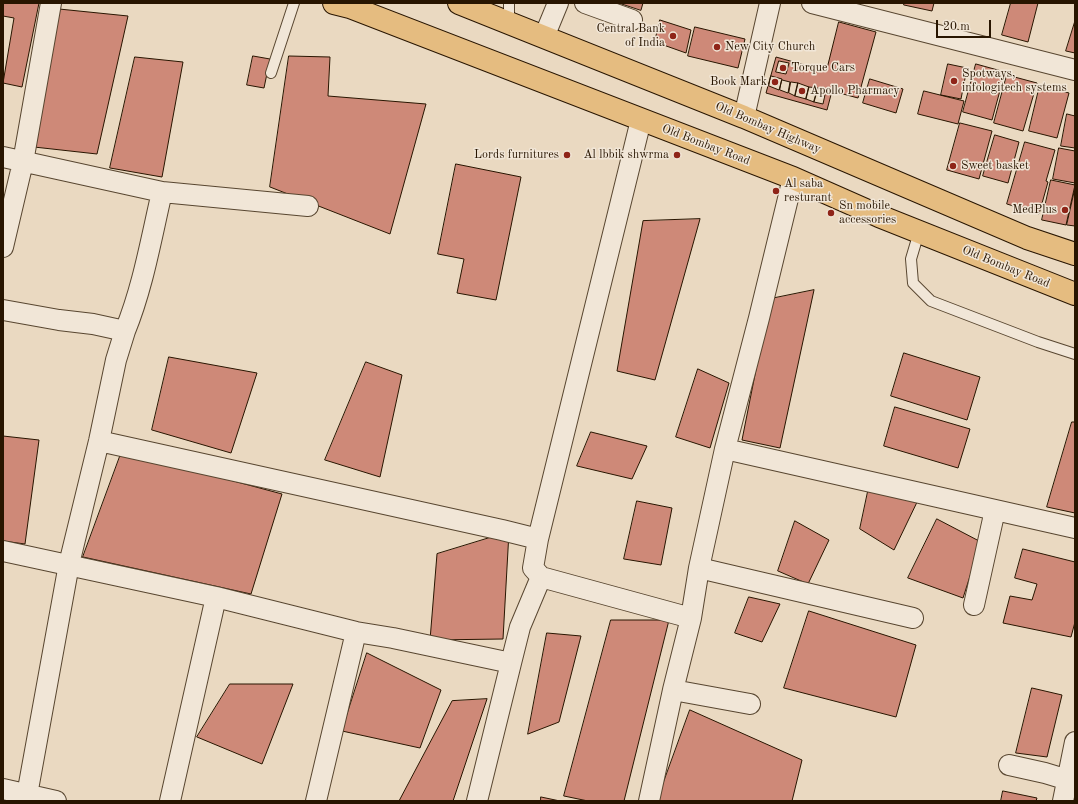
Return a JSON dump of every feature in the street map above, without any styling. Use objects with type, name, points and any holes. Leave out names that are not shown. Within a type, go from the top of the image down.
[{"type":"main road","name":"Old Bombay Road","points":[[334,3],[350,7],[793,178],[919,232],[1075,294]]},
{"type":"main road","name":"Old Bombay Highway","points":[[460,3],[509,13],[544,37],[744,117],[1027,238],[1075,254]]},
{"type":"street","points":[[3,247],[23,162],[51,3]]},
{"type":"street","points":[[544,37],[558,3]]},
{"type":"street","points":[[585,3],[632,20]]},
{"type":"street","points":[[744,117],[770,3]]},
{"type":"street","points":[[812,3],[1075,70]]},
{"type":"street","points":[[641,120],[538,539],[533,568],[541,577],[691,618]]},
{"type":"street","points":[[3,157],[162,192],[308,206]]},
{"type":"street","points":[[649,801],[673,690],[691,618],[699,568],[724,449],[759,318],[793,178]]},
{"type":"street","points":[[28,795],[69,564],[99,441],[116,360],[131,316],[144,270],[162,192]]},
{"type":"street","points":[[3,310],[59,320],[93,324],[125,331]]},
{"type":"street","points":[[99,441],[538,539]]},
{"type":"street","points":[[724,449],[1075,528]]},
{"type":"street","points":[[974,605],[995,510]]},
{"type":"street","points":[[3,551],[69,564],[216,597],[356,632],[393,638],[511,663]]},
{"type":"street","points":[[699,568],[913,618]]},
{"type":"street","points":[[477,801],[520,627],[541,577]]},
{"type":"street","points":[[170,801],[216,597]]},
{"type":"street","points":[[316,801],[356,632]]},
{"type":"street","points":[[673,690],[750,704]]},
{"type":"street","points":[[1063,801],[1075,742]]},
{"type":"street","points":[[1009,765],[1068,780]]},
{"type":"street","points":[[3,789],[56,801]]},
{"type":"lane","points":[[271,73],[294,3]]},
{"type":"lane","points":[[919,232],[911,259],[913,282],[931,300],[1038,342],[1075,354]]},
{"type":"building","points":[[3,3],[39,3],[22,87],[3,83],[14,18],[3,16]]},
{"type":"building","points":[[619,3],[643,3],[641,10]]},
{"type":"building","points":[[904,3],[934,3],[932,11],[904,5]]},
{"type":"building","points":[[1011,3],[1038,3],[1028,42],[1002,35]]},
{"type":"building","points":[[59,9],[128,16],[97,154],[34,147]]},
{"type":"building","name":"Central Bank of India","points":[[660,20],[691,30],[686,53],[655,42]]},
{"type":"building","points":[[1075,21],[1075,53],[1066,51]]},
{"type":"building","points":[[839,22],[876,32],[858,98],[832,91],[827,110],[766,93],[776,57],[826,71]]},
{"type":"building","name":"New City Church","points":[[695,27],[745,39],[738,68],[688,56]]},
{"type":"building","points":[[253,56],[270,59],[264,88],[247,85]]},
{"type":"building","points":[[289,56],[330,57],[328,96],[426,104],[390,234],[270,187]]},
{"type":"building","points":[[135,57],[183,62],[162,177],[110,168]]},
{"type":"building","name":"Torque Cars","points":[[779,61],[789,63],[786,74],[776,72]]},
{"type":"building","name":"Spotways, infologitech systems","points":[[948,64],[967,68],[961,99],[941,95]]},
{"type":"building","points":[[976,64],[1005,72],[992,120],[963,112]]},
{"type":"building","points":[[1007,75],[1037,83],[1023,131],[994,123]]},
{"type":"building","name":"Book Mark","points":[[771,76],[782,79],[779,90],[769,86]]},
{"type":"building","points":[[870,79],[903,89],[896,113],[863,103]]},
{"type":"building","points":[[782,80],[790,82],[788,93],[780,90]]},
{"type":"building","points":[[791,82],[798,83],[795,96],[789,93]]},
{"type":"building","name":"Apollo Pharmacy","points":[[798,83],[809,87],[806,99],[795,96]]},
{"type":"building","points":[[1040,85],[1069,93],[1057,138],[1029,131]]},
{"type":"building","points":[[809,87],[818,88],[814,102],[806,99]]},
{"type":"building","points":[[818,88],[826,90],[823,104],[814,102]]},
{"type":"building","points":[[924,91],[964,101],[958,124],[918,114]]},
{"type":"building","points":[[1067,114],[1075,116],[1075,148],[1061,146]]},
{"type":"building","points":[[960,123],[992,131],[979,179],[947,170]]},
{"type":"building","points":[[995,135],[1019,142],[1008,183],[983,176]]},
{"type":"building","points":[[1025,142],[1055,150],[1046,181],[1048,182],[1039,214],[1007,204]]},
{"type":"building","points":[[1059,148],[1075,151],[1075,183],[1053,179]]},
{"type":"building","points":[[456,164],[521,177],[496,300],[457,293],[464,259],[438,254]]},
{"type":"building","points":[[1051,180],[1075,185],[1066,225],[1042,220]]},
{"type":"building","points":[[1075,188],[1075,226],[1067,225]]},
{"type":"building","points":[[700,219],[655,380],[617,371],[643,221]]},
{"type":"building","points":[[814,290],[780,448],[742,440],[770,299]]},
{"type":"building","points":[[904,353],[980,377],[967,420],[891,396]]},
{"type":"building","points":[[169,357],[257,373],[231,453],[152,430]]},
{"type":"building","points":[[366,362],[402,375],[380,477],[325,460]]},
{"type":"building","points":[[698,369],[729,383],[710,448],[676,437]]},
{"type":"building","points":[[895,407],[970,429],[958,468],[884,446]]},
{"type":"building","points":[[1072,422],[1075,422],[1075,513],[1047,507]]},
{"type":"building","points":[[591,432],[647,446],[632,479],[577,466]]},
{"type":"building","points":[[3,436],[39,440],[25,544],[3,541]]},
{"type":"building","points":[[122,451],[282,494],[251,594],[83,557]]},
{"type":"building","points":[[870,482],[919,498],[894,550],[860,529]]},
{"type":"building","points":[[637,501],[672,508],[661,565],[624,559]]},
{"type":"building","points":[[937,519],[981,542],[963,598],[908,578]]},
{"type":"building","points":[[795,521],[829,540],[808,584],[778,571]]},
{"type":"building","points":[[509,532],[503,639],[430,640],[437,554]]},
{"type":"building","points":[[1023,549],[1075,562],[1075,622],[1071,637],[1003,623],[1010,596],[1032,600],[1037,584],[1015,578]]},
{"type":"building","points":[[749,597],[780,604],[762,642],[735,633]]},
{"type":"building","points":[[809,611],[916,645],[896,717],[784,688]]},
{"type":"building","points":[[611,620],[669,620],[624,801],[588,801],[564,796]]},
{"type":"building","points":[[547,633],[581,636],[559,722],[528,734]]},
{"type":"building","points":[[367,653],[441,690],[420,748],[342,731]]},
{"type":"building","points":[[230,684],[293,684],[262,764],[197,737]]},
{"type":"building","points":[[1032,688],[1062,695],[1047,757],[1016,753]]},
{"type":"building","points":[[487,699],[453,801],[399,801],[452,701]]},
{"type":"building","points":[[690,710],[802,760],[792,801],[657,801]]},
{"type":"building","points":[[1003,791],[1037,798],[1036,801],[1001,801]]},
{"type":"building","points":[[541,797],[560,801],[541,801]]},
{"type":"place","name":"Central Bank of India","points":[[673,36]]},
{"type":"place","name":"New City Church","points":[[717,47]]},
{"type":"place","name":"Torque Cars","points":[[783,68]]},
{"type":"place","name":"Spotways, infologitech systems","points":[[954,81]]},
{"type":"place","name":"Book Mark","points":[[775,82]]},
{"type":"place","name":"Apollo Pharmacy","points":[[802,91]]},
{"type":"place","name":"Lords furnitures","points":[[567,155]]},
{"type":"place","name":"Al lbbik shwrma","points":[[677,155]]},
{"type":"place","name":"Sweet basket","points":[[953,166]]},
{"type":"place","name":"Al saba resturant","points":[[776,191]]},
{"type":"place","name":"MedPlus","points":[[1065,210]]},
{"type":"place","name":"Sn mobile accessories","points":[[831,213]]}]
